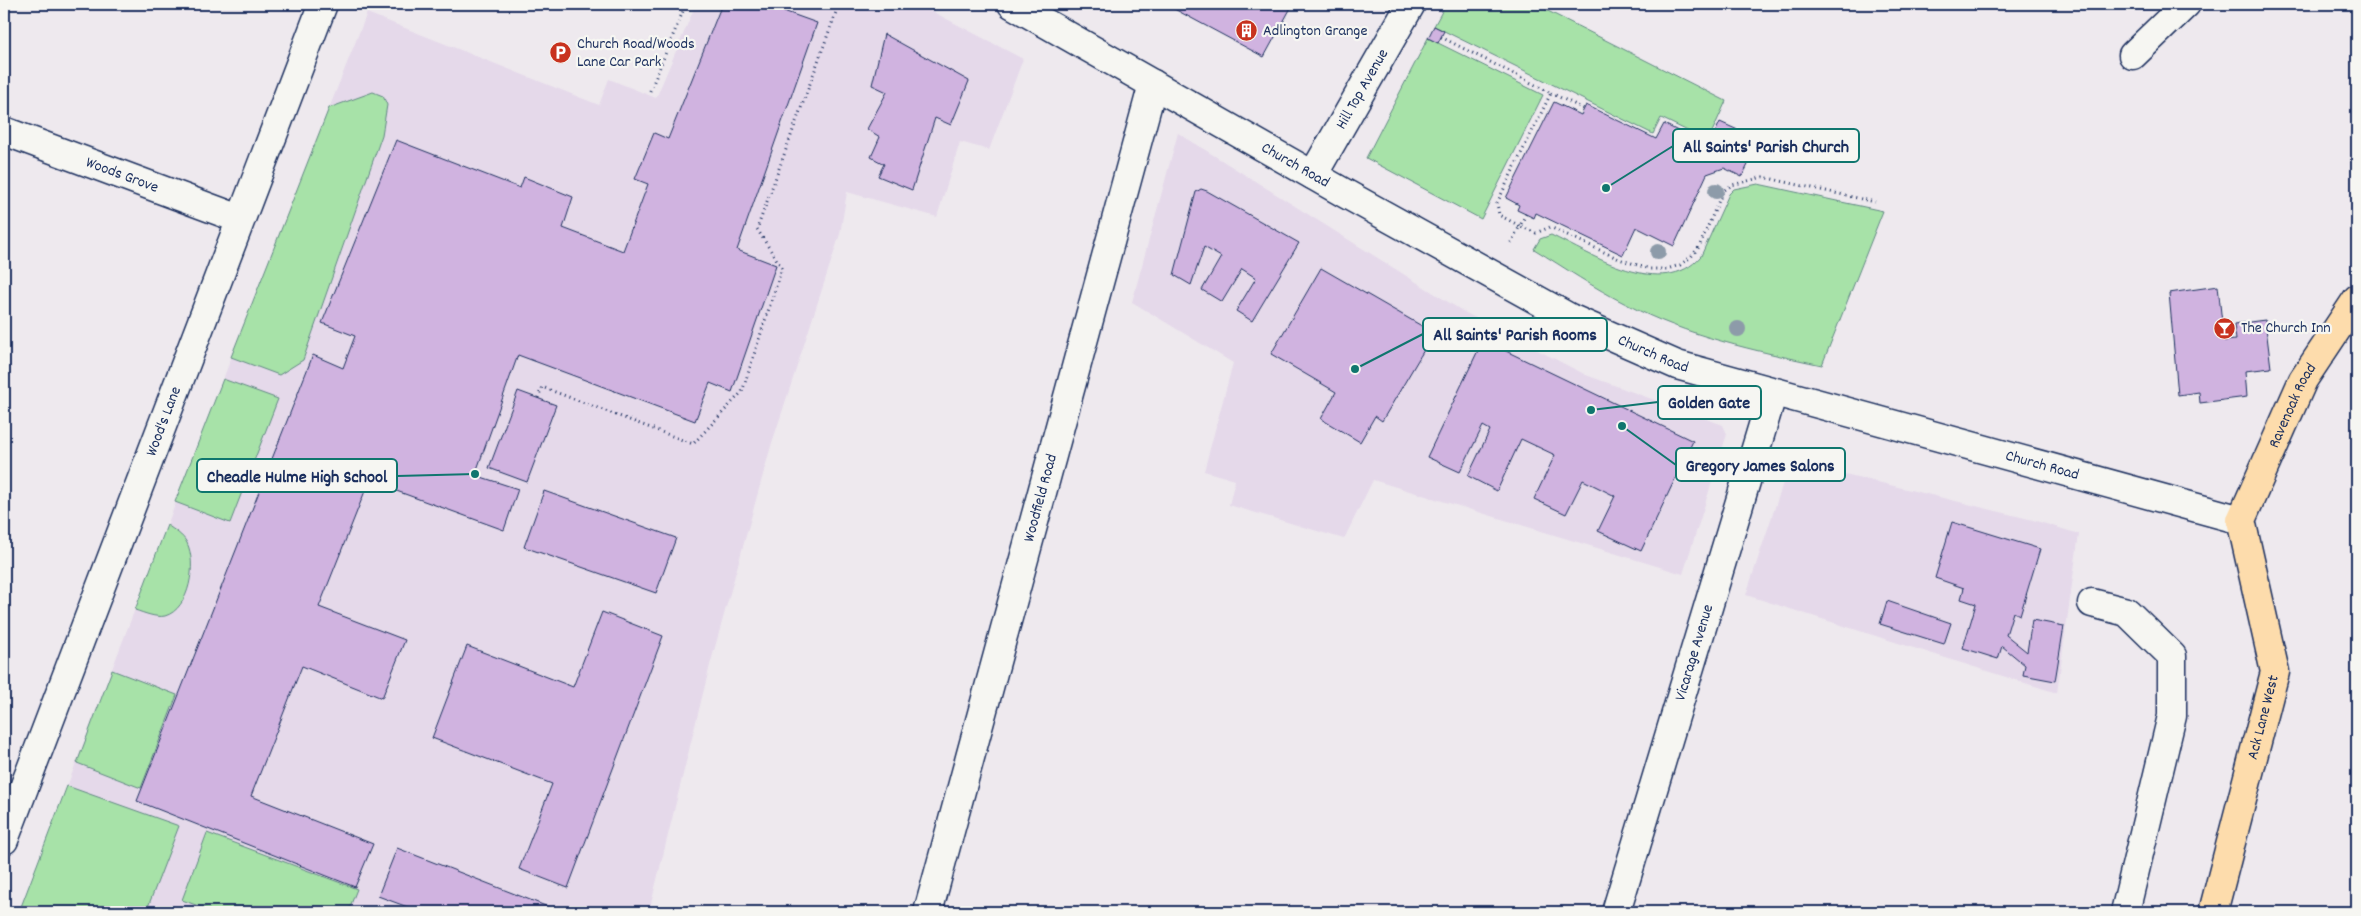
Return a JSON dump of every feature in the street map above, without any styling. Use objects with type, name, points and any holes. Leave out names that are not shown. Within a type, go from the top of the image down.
[{"type":"main road","name":"Ravenoak Road","points":[[2241,520],[2303,380],[2357,299]]},
{"type":"main road","name":"Ack Lane West","points":[[2213,912],[2275,672],[2241,520]]},
{"type":"street","name":"Wood's Lane","points":[[4,840],[323,4]]},
{"type":"street","name":"Church Road","points":[[1012,4],[1570,318],[1677,365],[2241,520]]},
{"type":"street","name":"Hill Top Avenue","points":[[1313,175],[1411,4]]},
{"type":"street","points":[[2133,55],[2186,4]]},
{"type":"street","name":"Woodfield Road","points":[[928,912],[1154,84]]},
{"type":"street","name":"Woods Grove","points":[[4,131],[240,219]]},
{"type":"street","name":"Vicarage Avenue","points":[[1616,912],[1773,392]]},
{"type":"street","points":[[2092,603],[2127,612],[2172,656],[2172,716],[2125,912]]},
{"type":"path","points":[[650,91],[686,4]]},
{"type":"path","points":[[538,398],[542,387],[693,444],[742,392],[782,268],[757,229],[839,4]]},
{"type":"path","points":[[1441,37],[1584,109]]},
{"type":"path","points":[[1551,93],[1497,202],[1499,215],[1536,233],[1550,227],[1619,259],[1650,269],[1666,269],[1680,265],[1692,257],[1723,191],[1732,185],[1763,177],[1874,202]]},
{"type":"path","points":[[1494,276],[1526,214]]},
{"type":"shaded area","points":[[696,4],[918,4],[1023,59],[989,150],[960,142],[937,217],[847,192],[840,234],[771,446],[710,665],[649,912],[19,912],[266,267],[367,13],[599,105],[609,79],[656,98]]},
{"type":"shaded area","points":[[1178,133],[1464,312],[1586,375],[1723,425],[1727,434],[1683,574],[1373,480],[1344,539],[1229,505],[1235,480],[1204,471],[1233,363],[1132,302]]},
{"type":"shaded area","points":[[1804,464],[2033,520],[2079,534],[2057,693],[1746,595],[1784,480],[1796,466]]},
{"type":"green space","points":[[1446,4],[1534,4],[1726,101],[1712,132],[1698,136],[1661,118],[1653,134],[1434,26]]},
{"type":"green space","points":[[1428,38],[1543,95],[1481,219],[1366,158]]},
{"type":"green space","points":[[373,92],[383,96],[387,105],[382,135],[303,360],[279,375],[231,357],[329,108]]},
{"type":"green space","points":[[1758,184],[1883,211],[1822,365],[1747,348],[1673,325],[1614,298],[1534,249],[1540,239],[1551,235],[1586,253],[1627,270],[1647,274],[1667,274],[1685,269],[1701,256],[1729,194],[1734,189]]},
{"type":"green space","points":[[223,379],[278,399],[230,523],[175,502]]},
{"type":"green space","points":[[167,525],[181,535],[187,543],[191,562],[189,584],[186,595],[174,612],[165,616],[150,615],[135,610]]},
{"type":"green space","points":[[112,670],[177,695],[141,788],[77,763]]},
{"type":"green space","points":[[67,786],[179,826],[146,912],[19,912]]},
{"type":"green space","points":[[207,833],[357,889],[348,912],[215,912],[182,900]]},
{"type":"building","points":[[722,4],[764,4],[817,23],[737,250],[776,265],[732,392],[710,383],[695,421],[518,355],[475,475],[518,489],[504,530],[369,481],[319,607],[405,640],[382,698],[302,666],[251,796],[373,844],[355,887],[137,801],[313,355],[343,368],[355,336],[322,323],[396,140],[520,188],[524,177],[573,197],[563,228],[623,251],[648,184],[635,179],[654,133],[668,139]]},
{"type":"building","name":"Adlington Grange","points":[[1165,4],[1293,4],[1264,57]]},
{"type":"building","points":[[1434,26],[1444,31],[1438,43],[1428,38]]},
{"type":"building","points":[[884,34],[969,81],[951,125],[935,118],[912,190],[878,176],[884,164],[871,157],[880,137],[867,129],[887,92],[872,85]]},
{"type":"building","points":[[1554,102],[1581,115],[1586,105],[1656,139],[1664,124],[1696,140],[1714,135],[1720,122],[1760,140],[1742,177],[1724,168],[1707,174],[1674,246],[1636,227],[1623,255],[1536,213],[1534,218],[1517,210],[1519,205],[1506,198]]},
{"type":"building","points":[[1201,189],[1299,243],[1252,321],[1236,311],[1256,278],[1242,269],[1222,302],[1202,290],[1221,257],[1204,247],[1191,285],[1174,275],[1196,192]]},
{"type":"building","points":[[1321,268],[1434,333],[1382,421],[1375,416],[1360,442],[1321,419],[1336,392],[1271,354]]},
{"type":"building","points":[[2218,286],[2224,341],[2236,340],[2234,324],[2265,320],[2271,368],[2245,371],[2247,397],[2200,403],[2199,392],[2178,395],[2169,293]]},
{"type":"building","points":[[1483,340],[1693,441],[1641,551],[1598,531],[1615,496],[1583,480],[1566,514],[1534,499],[1555,455],[1521,439],[1497,491],[1468,476],[1490,430],[1483,426],[1460,472],[1427,457]]},
{"type":"building","points":[[518,391],[556,405],[527,482],[489,468]]},
{"type":"building","points":[[544,491],[676,538],[656,593],[524,547]]},
{"type":"building","points":[[1952,522],[2040,549],[2020,615],[2013,612],[2006,635],[2027,652],[2032,620],[2064,626],[2055,681],[2023,675],[2025,665],[2002,646],[1998,659],[1963,648],[1976,604],[1961,599],[1964,588],[1935,578]]},
{"type":"building","points":[[1887,601],[1951,623],[1944,644],[1880,624]]},
{"type":"building","points":[[602,612],[663,636],[568,888],[519,869],[552,784],[432,738],[467,646],[573,687]]},
{"type":"building","points":[[397,848],[561,912],[421,912],[378,896]]},
{"type":"place","name":"Adlington Grange","points":[[1247,31]]},
{"type":"place","name":"Church Road/Woods Lane Car Park","points":[[561,53]]},
{"type":"place","name":"All Saints' Parish Church","points":[[1606,188]]},
{"type":"place","name":"The Church Inn","points":[[2225,328]]},
{"type":"place","name":"All Saints' Parish Rooms","points":[[1355,369]]},
{"type":"place","name":"Golden Gate","points":[[1591,410]]},
{"type":"place","name":"Gregory James Salons","points":[[1622,426]]},
{"type":"place","name":"Cheadle Hulme High School","points":[[475,474]]}]
